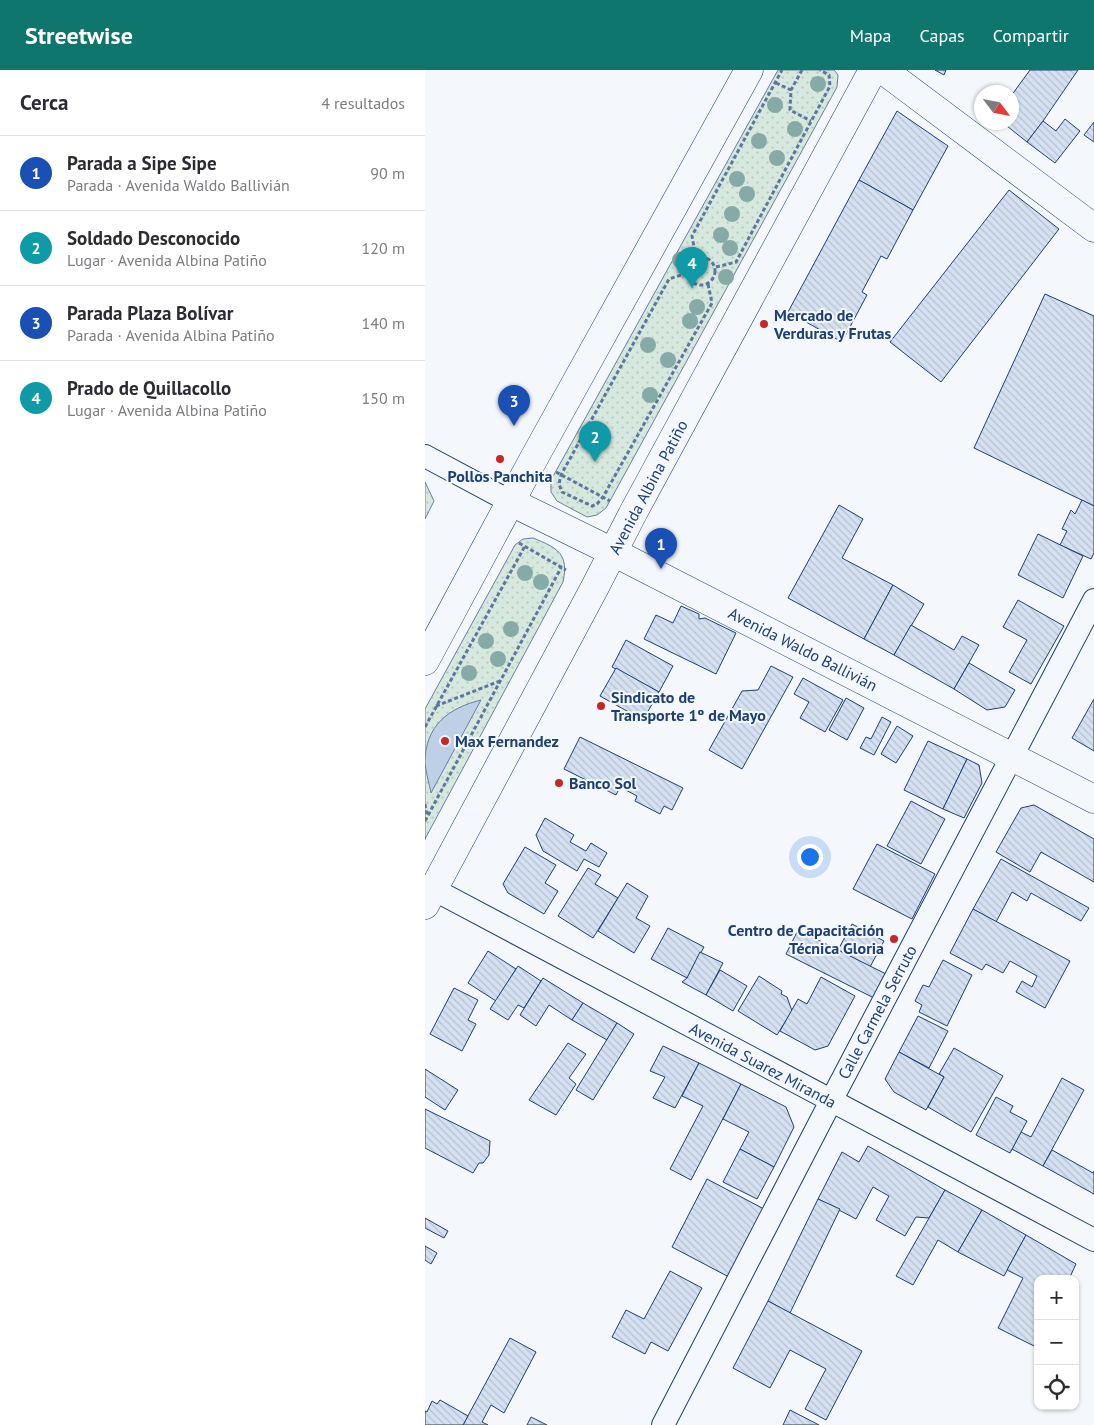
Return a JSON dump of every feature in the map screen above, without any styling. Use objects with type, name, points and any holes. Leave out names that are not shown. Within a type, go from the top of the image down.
[{"type":"main road","points":[[425,661],[749,70]]},
{"type":"main road","name":"Avenida Albina Patiño","points":[[429,897],[633,513],[873,70]]},
{"type":"main road","points":[[883,70],[1094,228]]},
{"type":"main road","name":"Avenida Waldo Ballivián","points":[[511,502],[613,552],[1094,799]]},
{"type":"street","points":[[425,456],[511,502]]},
{"type":"street","name":"Calle Carmela Serruto","points":[[663,1425],[1094,600]]},
{"type":"street","name":"Avenida Suarez Miranda","points":[[429,897],[831,1101],[1094,1240]]},
{"type":"path","points":[[696,258],[692,236],[783,70]]},
{"type":"path","points":[[802,70],[791,90],[790,110],[811,121]]},
{"type":"path","points":[[716,268],[736,262],[830,86],[829,75],[820,70]]},
{"type":"path","points":[[775,82],[791,90]]},
{"type":"path","points":[[706,257],[714,263],[716,268],[715,277],[709,284],[699,286],[689,278],[687,273],[689,264],[696,258],[706,257]]},
{"type":"path","points":[[687,273],[669,279],[561,475],[559,484],[562,492],[592,506],[597,504],[603,497],[711,303],[709,284]]},
{"type":"path","points":[[556,472],[609,501]]},
{"type":"path","points":[[518,543],[566,570]]},
{"type":"path","points":[[425,727],[525,546]]},
{"type":"path","points":[[426,819],[561,568]]},
{"type":"path","points":[[436,706],[501,680]]},
{"type":"path","points":[[425,804],[426,819]]},
{"type":"shaded area","points":[[778,70],[834,70],[838,75],[837,87],[606,508],[597,515],[587,517],[557,501],[551,492],[551,480]]},
{"type":"shaded area","points":[[425,482],[434,501],[425,519]]},
{"type":"shaded area","points":[[533,538],[549,545],[560,553],[564,565],[563,582],[425,839],[425,709],[515,545],[523,539]]},
{"type":"water","points":[[481,700],[431,793],[425,763],[429,738],[434,728],[449,713],[469,703]]},
{"type":"building","points":[[935,70],[946,70],[944,75]]},
{"type":"building","points":[[1030,70],[1078,70],[1027,142],[1012,130],[1019,130],[1019,85]]},
{"type":"building","points":[[897,111],[948,146],[913,210],[859,180]]},
{"type":"building","points":[[1065,119],[1080,131],[1055,163],[1027,142],[1043,121],[1056,131]]},
{"type":"building","points":[[1094,122],[1094,142],[1084,135]]},
{"type":"building","points":[[859,180],[913,210],[887,259],[881,256],[862,292],[867,295],[842,342],[788,312]]},
{"type":"building","points":[[1009,190],[1059,229],[941,382],[890,342]]},
{"type":"building","points":[[1045,294],[1094,316],[1094,506],[974,448]]},
{"type":"building","points":[[1082,500],[1094,506],[1094,553],[1091,559],[1060,545],[1067,531],[1062,529],[1071,510],[1075,514]]},
{"type":"building","points":[[839,505],[863,519],[842,558],[893,585],[864,639],[788,598]]},
{"type":"building","points":[[1038,534],[1083,556],[1063,598],[1018,575]]},
{"type":"building","points":[[893,585],[924,604],[894,655],[864,639]]},
{"type":"building","points":[[1018,600],[1064,626],[1031,684],[1009,672],[1027,640],[1003,627]]},
{"type":"building","points":[[681,606],[699,614],[699,619],[705,618],[736,633],[716,674],[644,639],[656,615],[673,623]]},
{"type":"building","points":[[911,625],[954,650],[962,636],[979,645],[954,689],[894,655]]},
{"type":"building","points":[[626,640],[673,666],[659,692],[612,667]]},
{"type":"building","points":[[969,663],[1015,690],[1005,707],[987,710],[954,689]]},
{"type":"building","points":[[771,666],[793,677],[742,769],[709,750],[742,691],[758,690]]},
{"type":"building","points":[[616,668],[659,692],[643,720],[600,696]]},
{"type":"building","points":[[803,678],[843,700],[825,732],[800,718],[809,702],[794,694]]},
{"type":"building","points":[[846,698],[864,708],[847,740],[829,730]]},
{"type":"building","points":[[1094,699],[1094,751],[1072,738]]},
{"type":"building","points":[[882,717],[891,722],[874,755],[860,748],[866,737],[871,739]]},
{"type":"building","points":[[897,726],[913,736],[896,763],[881,754]]},
{"type":"building","points":[[580,737],[683,788],[672,810],[664,806],[660,814],[635,801],[637,796],[620,787],[616,795],[564,769]]},
{"type":"building","points":[[928,741],[967,759],[943,809],[904,790]]},
{"type":"building","points":[[967,759],[979,765],[982,783],[964,818],[943,809]]},
{"type":"building","points":[[911,801],[945,819],[921,864],[887,846]]},
{"type":"building","points":[[1034,805],[1094,839],[1094,882],[1041,852],[1030,872],[996,852],[1021,808]]},
{"type":"building","points":[[545,818],[574,835],[570,842],[586,851],[591,843],[607,853],[599,867],[584,859],[577,871],[543,851],[536,835]]},
{"type":"building","points":[[877,844],[935,874],[912,919],[853,889]]},
{"type":"building","points":[[525,847],[556,865],[545,883],[558,891],[544,914],[508,893],[503,884]]},
{"type":"building","points":[[1001,859],[1089,908],[1081,921],[1031,893],[1027,901],[1012,892],[996,922],[973,909]]},
{"type":"building","points":[[588,868],[601,875],[595,884],[618,898],[593,938],[558,916]]},
{"type":"building","points":[[627,883],[648,896],[636,918],[650,926],[634,953],[598,931]]},
{"type":"building","points":[[973,909],[1070,961],[1045,1008],[1016,992],[1022,981],[1032,987],[1037,976],[1010,961],[1003,973],[986,964],[982,970],[950,953]]},
{"type":"building","points":[[852,924],[884,941],[870,967],[838,950]]},
{"type":"building","points":[[668,928],[704,947],[687,978],[651,959]]},
{"type":"building","points":[[798,930],[886,974],[874,998],[786,954]]},
{"type":"building","points":[[488,951],[516,969],[496,1001],[468,983]]},
{"type":"building","points":[[700,952],[723,963],[706,995],[682,982],[687,978]]},
{"type":"building","points":[[943,960],[972,975],[947,1026],[919,1012],[922,1005],[915,1001],[923,985],[929,987]]},
{"type":"building","points":[[518,966],[541,981],[524,1008],[518,1005],[508,1020],[490,1009]]},
{"type":"building","points":[[720,970],[747,986],[733,1011],[706,995]]},
{"type":"building","points":[[759,976],[782,991],[781,994],[787,997],[792,1011],[777,1035],[738,1011]]},
{"type":"building","points":[[821,977],[855,996],[828,1046],[815,1050],[780,1031],[798,999],[807,1004]]},
{"type":"building","points":[[543,978],[583,1003],[572,1020],[549,1005],[536,1026],[520,1015]]},
{"type":"building","points":[[454,988],[478,1000],[468,1020],[476,1024],[462,1051],[430,1034]]},
{"type":"building","points":[[583,1003],[617,1023],[607,1040],[572,1020]]},
{"type":"building","points":[[918,1016],[948,1031],[929,1068],[899,1052]]},
{"type":"building","points":[[617,1023],[634,1034],[593,1100],[576,1090]]},
{"type":"building","points":[[568,1043],[586,1054],[569,1078],[576,1084],[556,1115],[529,1100]]},
{"type":"building","points":[[663,1046],[699,1063],[675,1108],[653,1098],[665,1077],[650,1071]]},
{"type":"building","points":[[954,1048],[1003,1076],[971,1132],[928,1107],[944,1077],[939,1074]]},
{"type":"building","points":[[899,1052],[944,1077],[926,1110],[894,1092],[885,1079]]},
{"type":"building","points":[[699,1063],[741,1084],[691,1180],[670,1169],[703,1106],[682,1096]]},
{"type":"building","points":[[425,1069],[458,1090],[445,1110],[425,1097]]},
{"type":"building","points":[[1062,1078],[1084,1090],[1043,1166],[1012,1149],[1021,1132],[1031,1137]]},
{"type":"building","points":[[741,1084],[786,1107],[794,1127],[774,1167],[740,1149],[749,1132],[723,1119]]},
{"type":"building","points":[[996,1097],[1013,1106],[1010,1112],[1027,1121],[1010,1153],[976,1135]]},
{"type":"building","points":[[425,1109],[490,1141],[489,1155],[483,1163],[479,1163],[473,1173],[425,1148]]},
{"type":"building","points":[[868,1146],[945,1190],[929,1218],[916,1217],[905,1236],[876,1220],[889,1196],[873,1187],[856,1219],[818,1199],[842,1152],[859,1162]]},
{"type":"building","points":[[740,1149],[774,1167],[757,1199],[723,1182]]},
{"type":"building","points":[[1052,1150],[1093,1173],[1094,1171],[1094,1194],[1043,1166]]},
{"type":"building","points":[[707,1179],[764,1209],[729,1277],[672,1247]]},
{"type":"building","points":[[945,1190],[982,1210],[958,1252],[938,1240],[913,1285],[896,1276]]},
{"type":"building","points":[[818,1199],[840,1209],[790,1313],[768,1301]]},
{"type":"building","points":[[982,1210],[1026,1235],[1004,1276],[958,1252]]},
{"type":"building","points":[[425,1218],[448,1231],[444,1238],[425,1228]]},
{"type":"building","points":[[1026,1235],[1076,1264],[1071,1275],[1034,1275],[1034,1346],[998,1328],[1023,1278],[1007,1270]]},
{"type":"building","points":[[425,1246],[437,1253],[431,1264],[425,1260]]},
{"type":"building","points":[[670,1271],[702,1288],[668,1351],[651,1342],[645,1354],[612,1337],[626,1310],[644,1319]]},
{"type":"building","points":[[768,1301],[862,1351],[826,1420],[805,1409],[826,1369],[790,1350],[770,1388],[733,1368]]},
{"type":"building","points":[[510,1338],[536,1352],[504,1413],[491,1405],[482,1422],[488,1425],[463,1425]]},
{"type":"building","points":[[440,1400],[468,1416],[463,1425],[425,1425],[425,1411],[427,1412],[432,1401],[437,1404]]},
{"type":"building","points":[[790,1410],[819,1425],[783,1425]]},
{"type":"building","points":[[531,1417],[547,1425],[527,1425]]},
{"type":"place","name":"Prado de Quillacollo","points":[[692,288]]},
{"type":"place","name":"Mercado de Verduras y Frutas","points":[[764,324]]},
{"type":"place","name":"Parada Plaza Bolívar","points":[[514,426]]},
{"type":"place","name":"Pollos Panchita","points":[[500,459]]},
{"type":"place","name":"Soldado Desconocido","points":[[595,462]]},
{"type":"place","name":"Parada a Sipe Sipe","points":[[661,569]]},
{"type":"place","name":"Sindicato de Transporte 1º de Mayo","points":[[601,706]]},
{"type":"place","name":"Max Fernandez","points":[[445,741]]},
{"type":"place","name":"Banco Sol","points":[[559,783]]},
{"type":"place","name":"Centro de Capacitación Técnica Gloria","points":[[894,939]]}]
